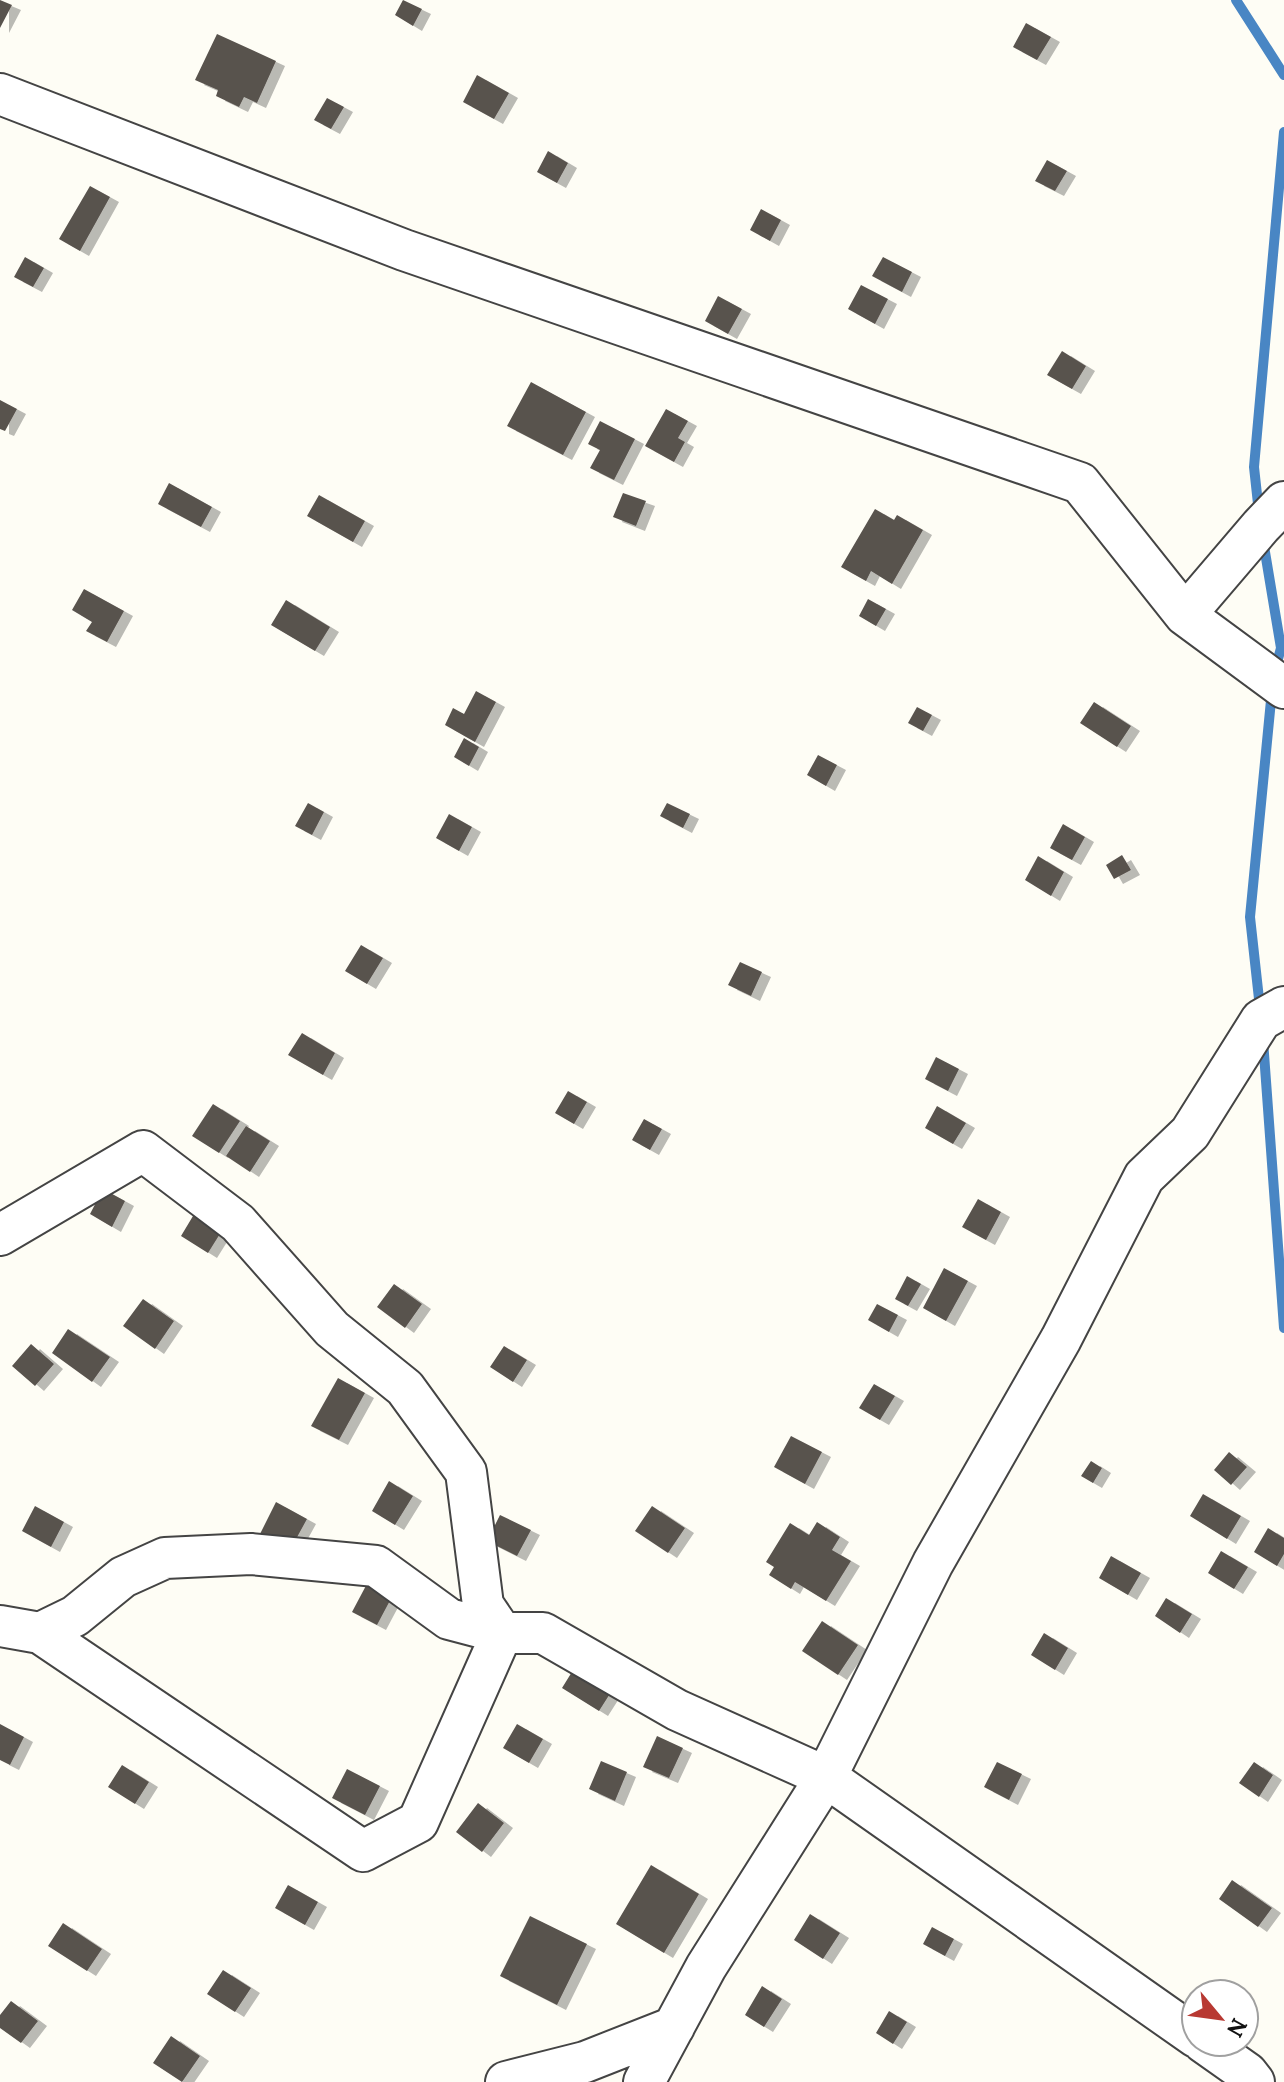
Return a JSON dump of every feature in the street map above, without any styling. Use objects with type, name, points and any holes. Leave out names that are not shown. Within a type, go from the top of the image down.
[{"type":"street","points":[[0,94],[404,250],[1080,483],[1185,615],[1284,688]]},
{"type":"street","points":[[1185,615],[1284,502]]},
{"type":"street","points":[[644,2082],[706,1967],[826,1777],[933,1563],[1061,1339],[1144,1177],[1190,1133],[1261,1020],[1284,1007]]},
{"type":"street","points":[[0,1235],[143,1151],[238,1223],[332,1329],[405,1388],[466,1472],[483,1605],[502,1633]]},
{"type":"street","points":[[40,1633],[75,1616],[123,1577],[165,1558],[251,1554],[376,1566],[449,1619],[502,1633],[543,1633],[677,1710],[826,1777],[1180,2026]]},
{"type":"street","points":[[0,1626],[40,1633],[363,1851],[418,1822],[502,1633]]},
{"type":"street","points":[[506,2082],[585,2062],[674,2027]]},
{"type":"street","points":[[1226,2058],[1254,2082]]},
{"type":"building","points":[[0,0],[12,5],[0,28]]},
{"type":"building","points":[[403,0],[422,9],[413,26],[395,15]]},
{"type":"building","points":[[1026,23],[1051,37],[1037,60],[1013,47]]},
{"type":"building","points":[[217,34],[276,61],[257,103],[244,97],[239,107],[216,96],[218,90],[195,80]]},
{"type":"building","points":[[477,75],[509,93],[494,119],[463,102]]},
{"type":"building","points":[[327,98],[344,107],[331,129],[314,120]]},
{"type":"building","points":[[548,151],[568,163],[557,183],[537,172]]},
{"type":"building","points":[[1047,160],[1067,171],[1055,191],[1035,181]]},
{"type":"building","points":[[90,186],[110,197],[80,251],[59,239]]},
{"type":"building","points":[[761,209],[781,220],[770,241],[750,230]]},
{"type":"building","points":[[25,257],[44,268],[33,287],[14,277]]},
{"type":"building","points":[[883,257],[912,272],[902,292],[872,276]]},
{"type":"building","points":[[861,285],[888,299],[875,324],[848,309]]},
{"type":"building","points":[[718,296],[742,309],[728,334],[705,321]]},
{"type":"building","points":[[1062,351],[1086,366],[1072,389],[1047,375]]},
{"type":"building","points":[[531,382],[586,412],[563,455],[507,426]]},
{"type":"building","points":[[0,400],[17,409],[5,431],[0,429]]},
{"type":"building","points":[[666,409],[688,421],[678,438],[685,442],[674,462],[645,446]]},
{"type":"building","points":[[600,421],[635,439],[614,480],[590,468],[600,450],[588,444]]},
{"type":"building","points":[[169,483],[212,507],[201,527],[158,504]]},
{"type":"building","points":[[623,493],[646,501],[636,526],[613,517]]},
{"type":"building","points":[[319,495],[365,521],[353,542],[307,516]]},
{"type":"building","points":[[875,509],[894,520],[897,515],[923,530],[892,584],[871,571],[866,581],[841,567]]},
{"type":"building","points":[[84,589],[124,611],[107,642],[86,631],[92,622],[72,610]]},
{"type":"building","points":[[868,599],[886,609],[876,626],[859,616]]},
{"type":"building","points":[[286,600],[330,627],[315,651],[271,625]]},
{"type":"building","points":[[476,691],[496,702],[475,742],[445,725],[453,708],[464,714]]},
{"type":"building","points":[[1094,702],[1131,726],[1117,747],[1080,723]]},
{"type":"building","points":[[917,707],[932,715],[923,731],[908,723]]},
{"type":"building","points":[[464,738],[479,747],[469,766],[454,757]]},
{"type":"building","points":[[818,755],[837,765],[826,786],[807,775]]},
{"type":"building","points":[[308,803],[324,812],[312,835],[295,826]]},
{"type":"building","points":[[667,803],[690,814],[683,828],[660,816]]},
{"type":"building","points":[[449,814],[472,827],[459,851],[436,838]]},
{"type":"building","points":[[1063,824],[1085,837],[1072,860],[1050,848]]},
{"type":"building","points":[[1122,855],[1131,870],[1114,879],[1106,865]]},
{"type":"building","points":[[1038,856],[1064,872],[1051,896],[1025,880]]},
{"type":"building","points":[[361,945],[383,958],[367,984],[345,971]]},
{"type":"building","points":[[740,962],[762,972],[751,996],[728,985]]},
{"type":"building","points":[[302,1033],[335,1053],[323,1075],[288,1055]]},
{"type":"building","points":[[936,1057],[959,1069],[948,1091],[925,1079]]},
{"type":"building","points":[[568,1091],[587,1102],[574,1124],[555,1113]]},
{"type":"building","points":[[213,1104],[240,1121],[219,1153],[192,1136]]},
{"type":"building","points":[[937,1106],[966,1123],[953,1144],[925,1128]]},
{"type":"building","points":[[644,1119],[662,1129],[650,1150],[632,1140]]},
{"type":"building","points":[[246,1126],[270,1141],[250,1172],[226,1156]]},
{"type":"building","points":[[103,1189],[125,1201],[112,1227],[90,1214]]},
{"type":"building","points":[[978,1199],[1001,1212],[986,1240],[962,1227]]},
{"type":"building","points":[[196,1211],[223,1229],[208,1253],[181,1236]]},
{"type":"building","points":[[944,1268],[968,1281],[946,1321],[923,1308]]},
{"type":"building","points":[[907,1276],[921,1284],[908,1306],[895,1299]]},
{"type":"building","points":[[394,1284],[422,1304],[405,1328],[377,1307]]},
{"type":"building","points":[[143,1299],[174,1321],[155,1349],[123,1326]]},
{"type":"building","points":[[877,1304],[898,1315],[889,1332],[868,1320]]},
{"type":"building","points":[[68,1329],[110,1357],[92,1382],[52,1353]]},
{"type":"building","points":[[31,1344],[54,1364],[35,1386],[12,1366]]},
{"type":"building","points":[[504,1346],[527,1360],[513,1382],[490,1367]]},
{"type":"building","points":[[338,1378],[365,1393],[339,1440],[311,1426]]},
{"type":"building","points":[[874,1384],[895,1396],[880,1420],[859,1408]]},
{"type":"building","points":[[791,1436],[822,1452],[805,1484],[774,1467]]},
{"type":"building","points":[[1229,1452],[1247,1467],[1231,1485],[1214,1470]]},
{"type":"building","points":[[1091,1461],[1102,1468],[1093,1483],[1081,1476]]},
{"type":"building","points":[[389,1481],[413,1496],[395,1525],[372,1511]]},
{"type":"building","points":[[1203,1494],[1241,1516],[1227,1539],[1190,1516]]},
{"type":"building","points":[[276,1502],[307,1519],[290,1550],[260,1534]]},
{"type":"building","points":[[35,1506],[64,1522],[51,1547],[22,1531]]},
{"type":"building","points":[[652,1506],[685,1528],[668,1553],[635,1531]]},
{"type":"building","points":[[500,1515],[531,1530],[517,1556],[487,1541]]},
{"type":"building","points":[[817,1522],[840,1537],[832,1550],[851,1561],[826,1601],[795,1582],[791,1589],[769,1575],[774,1567],[766,1562],[790,1523],[809,1535]]},
{"type":"building","points":[[1268,1528],[1284,1538],[1284,1554],[1277,1566],[1254,1552]]},
{"type":"building","points":[[1221,1551],[1248,1567],[1234,1589],[1208,1573]]},
{"type":"building","points":[[1111,1556],[1141,1573],[1128,1595],[1099,1578]]},
{"type":"building","points":[[369,1580],[394,1593],[377,1625],[352,1612]]},
{"type":"building","points":[[1166,1598],[1192,1614],[1180,1633],[1155,1616]]},
{"type":"building","points":[[822,1621],[858,1645],[838,1675],[802,1651]]},
{"type":"building","points":[[1044,1633],[1068,1648],[1055,1670],[1031,1655]]},
{"type":"building","points":[[575,1667],[613,1689],[599,1711],[562,1688]]},
{"type":"building","points":[[0,1724],[24,1737],[10,1765],[0,1760]]},
{"type":"building","points":[[517,1724],[543,1739],[529,1763],[503,1748]]},
{"type":"building","points":[[657,1736],[683,1748],[669,1778],[643,1767]]},
{"type":"building","points":[[601,1761],[627,1772],[615,1801],[589,1789]]},
{"type":"building","points":[[997,1762],[1022,1774],[1009,1800],[984,1787]]},
{"type":"building","points":[[1254,1762],[1273,1775],[1259,1797],[1239,1783]]},
{"type":"building","points":[[122,1765],[149,1782],[135,1804],[108,1787]]},
{"type":"building","points":[[347,1769],[380,1786],[365,1815],[332,1798]]},
{"type":"building","points":[[478,1803],[504,1823],[482,1852],[456,1832]]},
{"type":"building","points":[[651,1865],[699,1894],[664,1953],[616,1924]]},
{"type":"building","points":[[1232,1880],[1272,1908],[1258,1927],[1219,1899]]},
{"type":"building","points":[[288,1885],[318,1902],[305,1925],[275,1908]]},
{"type":"building","points":[[810,1914],[840,1933],[823,1959],[794,1940]]},
{"type":"building","points":[[530,1916],[587,1944],[557,2005],[500,1976]]},
{"type":"building","points":[[63,1923],[102,1949],[87,1971],[48,1946]]},
{"type":"building","points":[[932,1927],[954,1939],[945,1956],[923,1944]]},
{"type":"building","points":[[223,1970],[251,1988],[235,2012],[207,1994]]},
{"type":"building","points":[[762,1986],[782,1999],[764,2027],[745,2015]]},
{"type":"building","points":[[11,2001],[38,2021],[21,2043],[0,2028],[0,2015]]},
{"type":"building","points":[[889,2011],[907,2022],[893,2044],[876,2033]]},
{"type":"building","points":[[171,2036],[200,2056],[182,2082],[153,2063]]},
{"type":"waterway","points":[[1236,0],[1284,75]]},
{"type":"waterway","points":[[1259,513],[1254,467],[1284,132]]},
{"type":"waterway","points":[[1263,540],[1281,648],[1275,670]]},
{"type":"waterway","points":[[1260,1008],[1250,917],[1272,690]]},
{"type":"waterway","points":[[1263,1040],[1284,1328]]}]
